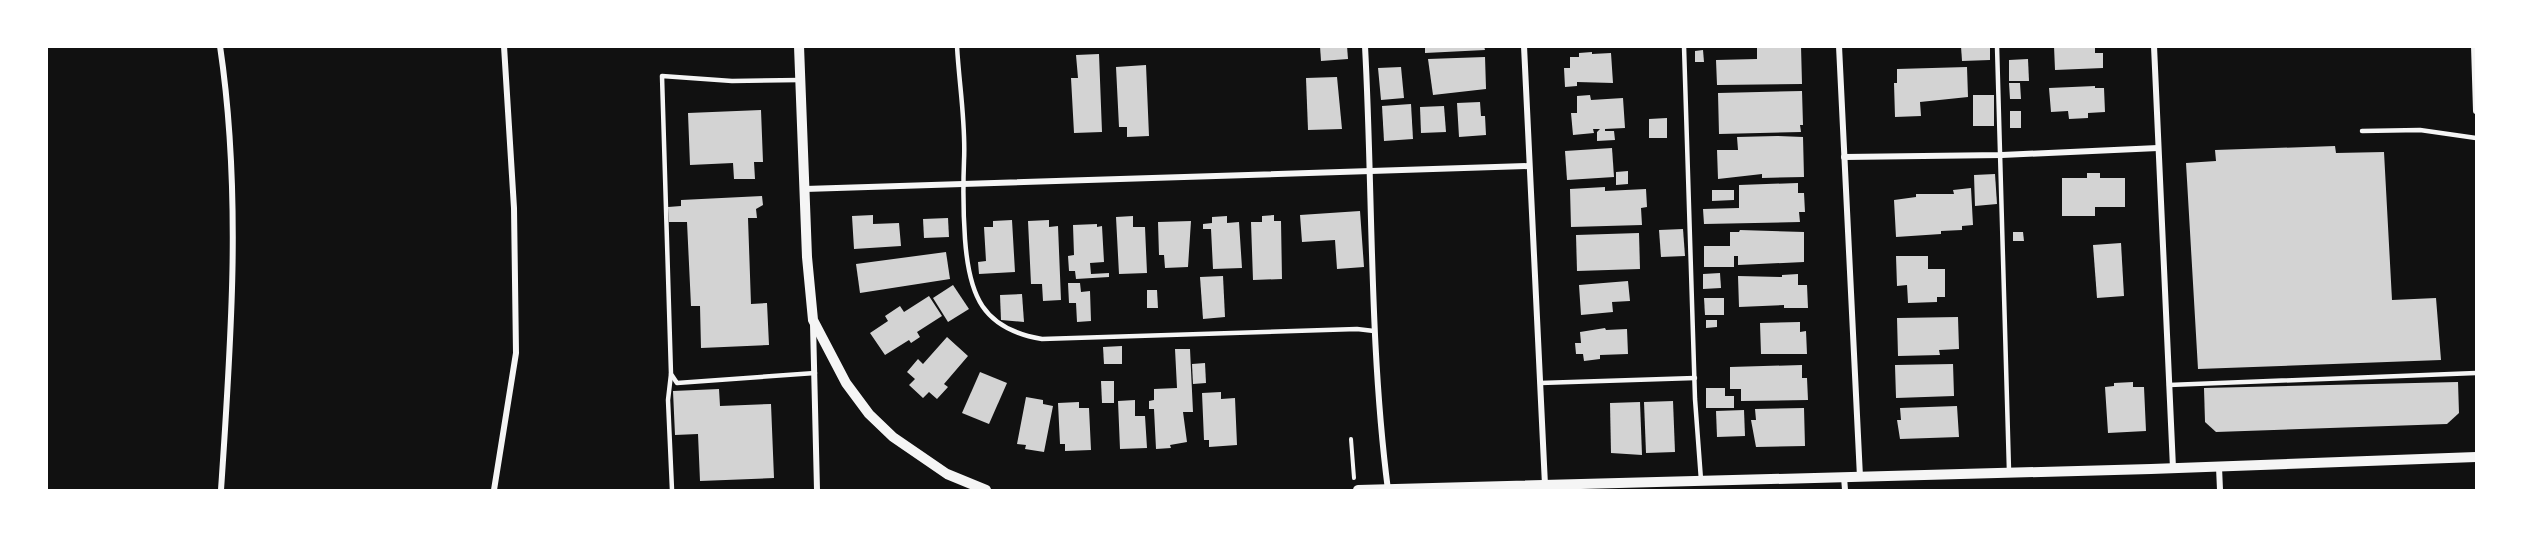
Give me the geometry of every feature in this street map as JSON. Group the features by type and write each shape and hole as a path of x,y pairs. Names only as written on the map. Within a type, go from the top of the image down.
{"street":[{"path":"220,46 229,106 234,205 232,320 221,490"},
{"path":"494,490 516,353 515,229 504,46"},
{"path":"799,46 807,257 813,320 817,490"},
{"path":"1365,46 1371,171 1374,331 1388,490"},
{"path":"1524,46 1545,485"},
{"path":"1839,46 1860,477"},
{"path":"2154,46 2173,468"},
{"path":"2474,46 2476,111"},
{"path":"1844,157 2002,155 2158,148"},
{"path":"805,189 1528,166"},
{"path":"813,320 846,383 869,414 893,437 947,474 986,490"},
{"path":"1358,490 1520,489 1545,485 2219,467 2476,457"},
{"path":"2219,467 2220,490"},
{"path":"1845,477 1845,490"}],"lane":[{"path":"957,46 967,261 973,290 981,307 993,320 1021,335 1042,339 1333,329 1374,331"},
{"path":"1684,46 1695,378 1701,480"},
{"path":"1997,46 2002,155 2009,471"},
{"path":"672,490 668,400 671,374 662,76 732,81 800,80"},
{"path":"2362,131 2420,130 2476,138"},
{"path":"671,374 677,383 814,373"},
{"path":"2169,385 2476,374"},
{"path":"1540,383 1695,378"}],"path":[{"path":"1352,439 1354,479"}],"building":[{"path":"1320,46 1347,46 1348,59 1321,61"},
{"path":"1425,46 1484,46 1485,50 1425,53"},
{"path":"1757,46 1801,46 1802,84 1717,85 1716,60 1757,59"},
{"path":"1961,46 1990,46 1990,60 1962,61"},
{"path":"2054,46 2095,46 2095,53 2103,53 2103,68 2055,70"},
{"path":"1703,50 1704,62 1695,62 1695,51"},
{"path":"1592,52 1592,54 1611,53 1613,83 1577,82 1577,86 1565,87 1564,68 1570,68 1570,57 1579,57 1579,53"},
{"path":"1099,54 1102,132 1074,133 1071,78 1078,78 1076,55"},
{"path":"1485,57 1486,89 1433,95 1428,59"},
{"path":"2028,59 2029,81 2009,81 2009,60"},
{"path":"1146,65 1149,136 1127,137 1127,127 1119,127 1116,67"},
{"path":"1401,67 1404,98 1381,100 1378,68"},
{"path":"1967,67 1968,97 1920,102 1921,116 1895,117 1894,83 1897,83 1897,69"},
{"path":"1337,77 1342,129 1308,130 1306,78"},
{"path":"2009,83 2020,83 2021,99 2010,99"},
{"path":"2095,86 2095,88 2104,88 2105,112 2088,113 2088,118 2069,119 2068,111 2051,112 2049,88"},
{"path":"1802,91 1803,125 1800,125 1801,132 1719,134 1718,93"},
{"path":"1590,95 1591,100 1623,98 1625,128 1605,129 1605,131 1614,131 1615,140 1597,141 1597,132 1600,129 1593,129 1594,133 1573,135 1571,113 1577,113 1577,96"},
{"path":"1973,95 1994,95 1994,126 1973,126"},
{"path":"1480,102 1481,116 1485,116 1486,135 1459,137 1457,103"},
{"path":"1411,104 1413,139 1384,141 1382,106"},
{"path":"1444,106 1446,132 1421,133 1420,107"},
{"path":"761,110 763,162 754,162 755,179 734,179 733,163 690,165 688,113"},
{"path":"2010,111 2021,111 2021,128 2010,128"},
{"path":"1667,118 1667,138 1649,138 1649,119"},
{"path":"1737,137 1803,137 1804,177 1762,178 1762,174 1718,179 1717,150 1738,150"},
{"path":"2335,146 2336,153 2384,152 2392,300 2436,298 2441,360 2198,369 2186,163 2216,161 2215,150"},
{"path":"1612,148 1614,177 1567,180 1565,151"},
{"path":"1628,171 1628,184 1616,185 1616,172"},
{"path":"2087,173 2100,173 2100,178 2125,178 2125,207 2095,207 2095,216 2062,216 2062,178 2087,178"},
{"path":"1995,174 1997,204 1975,206 1974,175"},
{"path":"1798,183 1798,193 1804,193 1805,212 1799,212 1800,222 1704,224 1703,209 1739,208 1739,185"},
{"path":"1605,187 1605,191 1646,189 1647,207 1641,208 1642,225 1571,227 1570,189"},
{"path":"1971,188 1973,225 1962,226 1962,230 1941,231 1941,234 1896,237 1894,200 1916,197 1916,194 1954,194 1953,190"},
{"path":"1712,190 1734,190 1734,200 1712,201"},
{"path":"762,196 763,205 756,209 757,218 748,218 751,304 767,303 769,345 701,348 700,306 691,306 687,222 669,222 668,207 681,206 681,200"},
{"path":"1360,211 1364,267 1337,269 1335,240 1302,242 1300,215"},
{"path":"873,215 873,224 899,223 901,246 854,249 852,216"},
{"path":"1274,215 1274,221 1281,221 1282,279 1253,280 1251,222 1262,222 1262,216"},
{"path":"1133,216 1133,227 1145,227 1147,273 1119,274 1116,217"},
{"path":"1227,216 1227,223 1239,222 1242,268 1213,269 1211,229 1203,229 1203,224 1212,223 1212,217"},
{"path":"948,218 949,237 924,238 923,219"},
{"path":"1012,220 1015,272 979,274 978,262 986,261 984,227 993,227 993,221"},
{"path":"1049,220 1049,227 1058,226 1061,300 1043,301 1042,284 1031,284 1028,221"},
{"path":"1191,221 1188,267 1165,268 1164,255 1159,255 1158,222"},
{"path":"1097,224 1097,227 1102,226 1104,262 1090,263 1091,274 1109,273 1109,277 1076,279 1075,271 1069,271 1068,256 1074,255 1073,225"},
{"path":"1683,229 1685,256 1661,257 1659,230"},
{"path":"1740,230 1804,232 1804,262 1738,265 1738,256 1734,256 1734,267 1704,267 1704,246 1730,246 1730,232"},
{"path":"2013,232 2023,232 2024,241 2013,241"},
{"path":"1639,233 1640,269 1577,271 1576,235"},
{"path":"2121,243 2124,296 2097,298 2093,245"},
{"path":"946,252 950,279 860,293 856,264"},
{"path":"1896,256 1928,256 1928,269 1945,269 1945,297 1937,297 1937,302 1908,303 1907,285 1897,286"},
{"path":"1720,273 1721,288 1703,289 1703,274"},
{"path":"1798,274 1798,285 1807,285 1808,308 1784,308 1784,305 1739,307 1738,276 1782,277 1782,275"},
{"path":"1223,276 1225,317 1203,319 1200,277"},
{"path":"1628,281 1630,301 1612,302 1613,312 1581,315 1579,285"},
{"path":"1068,283 1080,283 1081,292 1090,291 1091,321 1077,322 1076,303 1069,303"},
{"path":"953,285 969,309 948,322 933,298"},
{"path":"1147,290 1157,290 1158,308 1147,308"},
{"path":"1022,294 1024,322 1001,320 1000,295"},
{"path":"929,296 942,316 917,332 920,337 911,343 909,340 885,355 870,333 888,321 885,316 900,306 904,312"},
{"path":"1704,298 1724,298 1724,315 1705,315"},
{"path":"1958,317 1959,349 1939,350 1940,355 1898,356 1897,318"},
{"path":"1706,320 1717,320 1717,327 1706,328"},
{"path":"1800,322 1800,332 1806,331 1807,354 1761,354 1760,323"},
{"path":"1605,328 1606,330 1627,329 1628,354 1600,355 1600,359 1584,361 1583,354 1576,354 1575,343 1581,343 1580,332"},
{"path":"947,337 968,356 944,384 948,387 937,399 929,392 923,398 909,385 915,379 907,372 918,359 923,364"},
{"path":"1122,346 1122,364 1104,364 1103,347"},
{"path":"1175,349 1190,349 1193,412 1183,412 1187,442 1170,445 1171,448 1156,449 1154,409 1149,409 1149,401 1154,400 1154,389 1177,388"},
{"path":"1205,363 1206,383 1193,384 1192,364"},
{"path":"1953,364 1954,396 1896,398 1895,365"},
{"path":"1802,365 1802,378 1807,378 1808,400 1741,401 1741,389 1730,389 1730,367"},
{"path":"980,372 1007,383 989,424 962,413"},
{"path":"1101,381 1114,381 1114,403 1102,403"},
{"path":"2133,382 2133,387 2144,387 2146,431 2108,433 2105,387 2114,386 2114,383"},
{"path":"2458,382 2459,413 2447,424 2216,432 2205,422 2204,388"},
{"path":"1706,388 1725,388 1725,396 1734,396 1734,408 1706,408"},
{"path":"719,389 720,406 771,404 774,478 700,481 698,434 675,435 673,391"},
{"path":"1221,392 1221,399 1235,398 1237,445 1209,447 1209,440 1204,440 1202,393"},
{"path":"1026,397 1043,400 1043,404 1053,406 1044,452 1025,449 1026,445 1017,444"},
{"path":"1135,400 1135,416 1145,416 1147,448 1120,449 1118,401"},
{"path":"1673,401 1675,452 1646,453 1644,402"},
{"path":"1079,402 1079,408 1089,408 1091,450 1065,451 1065,444 1060,444 1058,403"},
{"path":"1640,402 1642,455 1611,453 1610,403"},
{"path":"1957,406 1959,437 1900,439 1897,420 1901,420 1900,408"},
{"path":"1804,408 1805,446 1756,447 1751,420 1756,420 1755,409"},
{"path":"1744,410 1745,436 1717,437 1716,411"}]}
